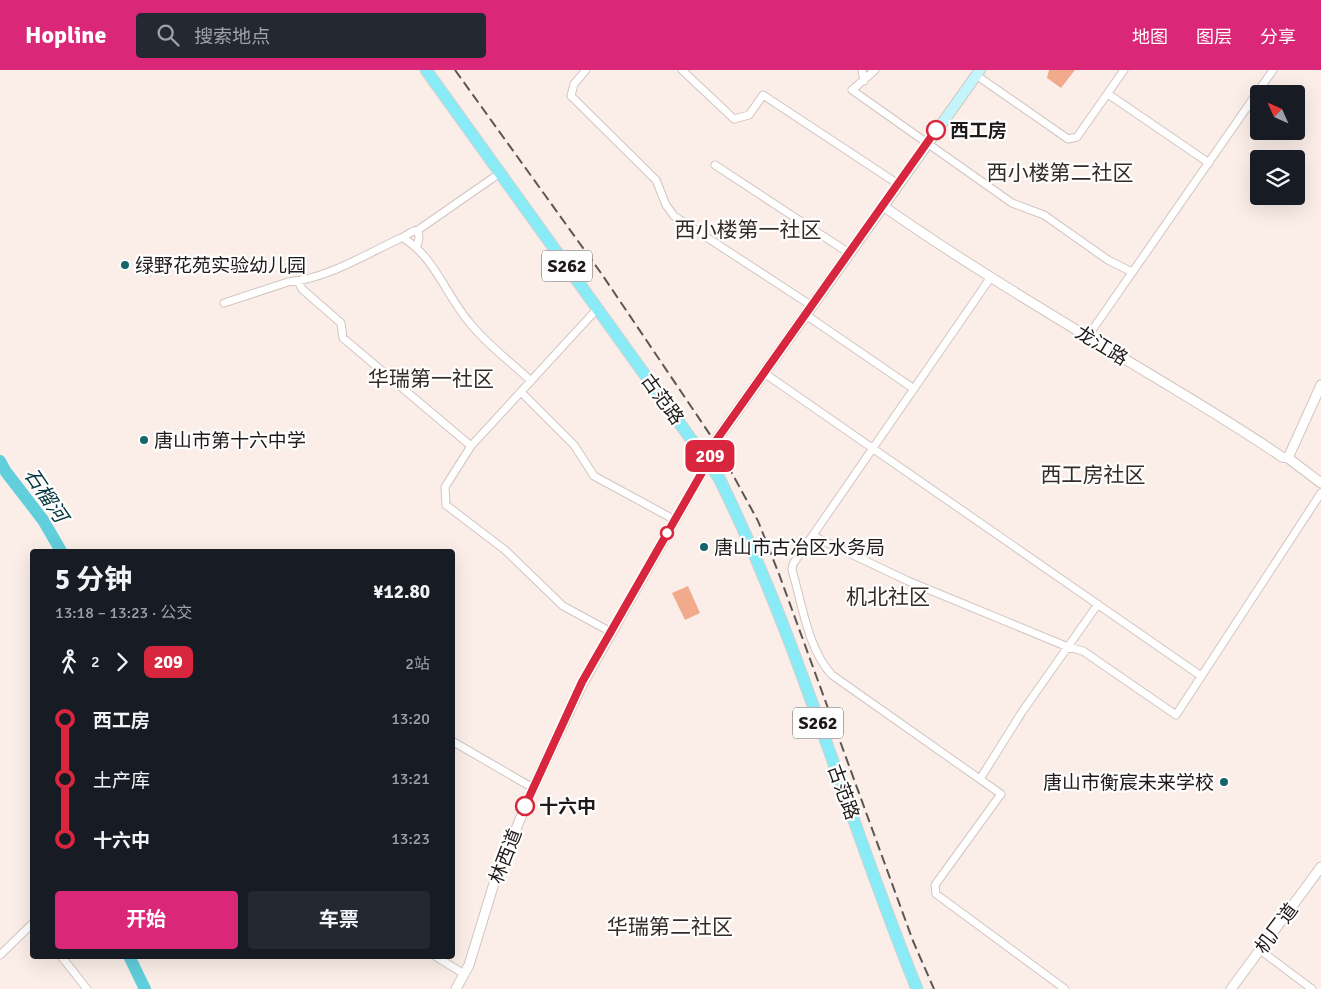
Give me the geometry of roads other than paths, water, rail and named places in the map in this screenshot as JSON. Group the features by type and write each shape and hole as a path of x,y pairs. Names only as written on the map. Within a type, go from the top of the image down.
{"main road":[{"name":"古范路","path":"426,70 719,478 746,532 766,582 917,989"},
{"name":"林西道","path":"708,462 715,442 978,72"}],"street":[{"path":"586,70 574,84 571,96 656,180 666,205 674,216 809,310 914,389"},
{"path":"682,70 734,120 750,115 763,95 898,184"},
{"path":"862,70 864,81"},
{"path":"875,70 852,90 1012,203 1044,215 1108,260 1132,272"},
{"path":"978,72 1068,139 1077,137 1124,70"},
{"path":"1088,336 1273,70"},
{"path":"1108,94 1209,163"},
{"path":"715,165 849,254"},
{"path":"224,303 288,282 298,281 331,271 389,242 403,238 409,231 418,230 500,173"},
{"name":"龙江路","path":"883,206 991,277 1282,457 1288,458 1321,483"},
{"path":"417,246 418,230"},
{"path":"403,238 417,246 444,284 451,299 470,324 531,381"},
{"path":"991,277 793,564 792,570 810,636 825,667 871,704 1001,794 935,885 936,894 1065,989"},
{"path":"298,281 302,289 341,323 343,338 471,446"},
{"path":"597,309 471,446 445,487 446,505 505,550 563,606 611,632"},
{"path":"764,374 1202,676"},
{"path":"1288,458 1321,385"},
{"path":"521,392 574,445 594,476 675,520"},
{"name":"林西道","path":"456,989 464,974 495,880 533,788 582,682 708,462"},
{"path":"813,536 908,581 1068,647 1083,650 1176,715 1321,492"},
{"path":"980,779 1022,712 1098,604"},
{"path":"455,743 533,788"},
{"name":"机厂道","path":"1230,989 1321,868"},
{"path":"0,955 30,926"},
{"path":"1260,950 1312,989"},
{"path":"64,959 87,989"},
{"path":"440,959 464,974"}],"waterway":[{"name":"石榴河","path":"0,461 6,472 43,520 60,549"},
{"name":"石榴河","path":"130,959 145,989"}],"railway":[{"path":"455,70 601,273 715,442 758,521 913,941 934,989"}],"place":[{"name":"西工房","path":"936,130"},
{"name":"绿野花苑实验幼儿园","path":"125,265"},
{"name":"唐山市第十六中学","path":"144,440"},
{"name":"唐山市古冶区水务局","path":"704,547"},
{"name":"唐山市衡宸未来学校","path":"1224,782"},
{"name":"十六中","path":"525,806"}],"district":[{"name":"西小楼第二社区","path":"1060,173"},
{"name":"西小楼第一社区","path":"748,230"},
{"name":"华瑞第一社区","path":"431,379"},
{"name":"西工房社区","path":"1093,475"},
{"name":"机北社区","path":"888,597"},
{"name":"华瑞第二社区","path":"670,927"}]}
